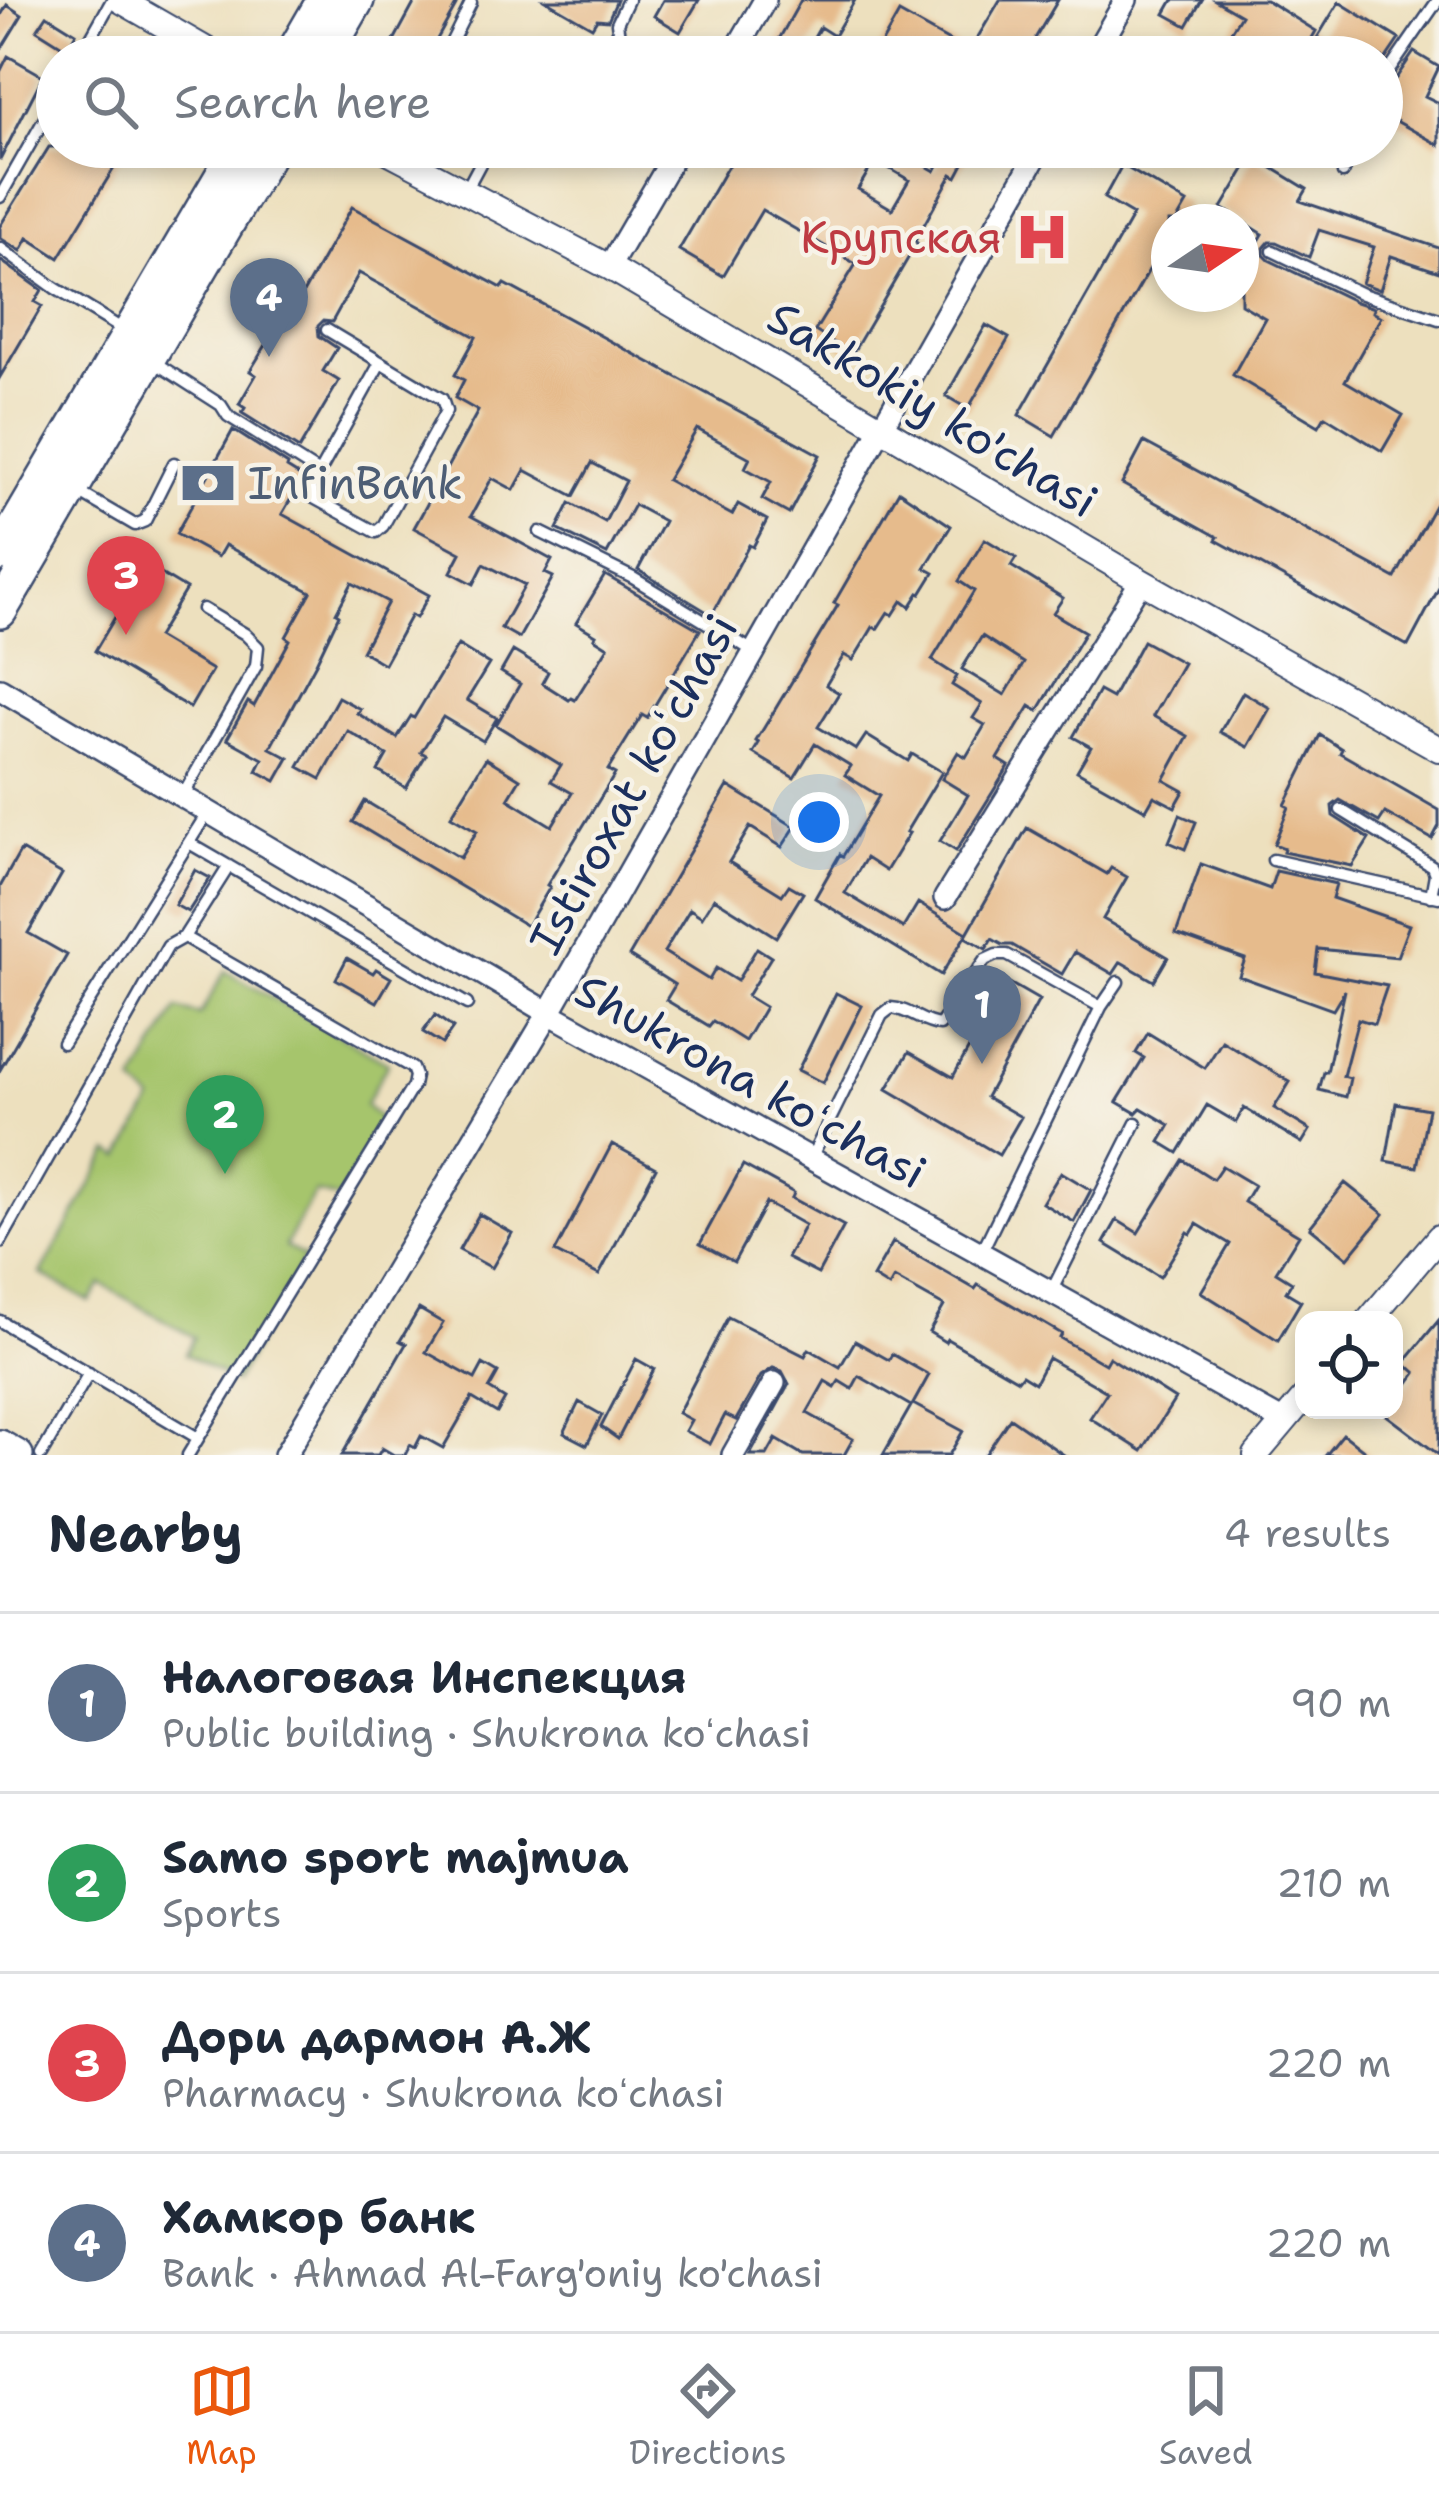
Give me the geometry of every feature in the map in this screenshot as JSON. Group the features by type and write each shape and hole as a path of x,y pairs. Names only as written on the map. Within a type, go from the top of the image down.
{"main road":[{"path":"303,36 324,0"},
{"path":"337,36 357,0"},
{"path":"0,611 72,488 228,168"},
{"path":"0,554 258,168"},
{"path":"0,1444 20,1455"}],"street":[{"path":"116,0 181,36"},
{"path":"745,36 766,0"},
{"path":"1105,36 1126,0"},
{"name":"Sakkokiy ko'chasi","path":"419,168 609,266 1141,581 1439,749"},
{"path":"609,266 667,168"},
{"name":"Istiroxat koʻchasi","path":"285,1455 549,1012 1029,168"},
{"path":"945,898 1141,581"},
{"name":"Shukrona koʻchasi","path":"0,689 549,1012 1284,1422"},
{"path":"1377,1311 1439,1237"},
{"path":"733,1455 774,1383"},
{"path":"1256,1455 1295,1409"}],"lane":[{"path":"93,36 116,0"},
{"path":"620,36 617,23 628,0"},
{"path":"1403,51 1438,0"},
{"path":"454,36 471,3"},
{"path":"0,196 36,133"},
{"path":"465,193 478,168"},
{"path":"1343,173 1345,168"},
{"path":"0,248 221,405 228,416 319,473"},
{"path":"1273,251 1362,293 1439,319"},
{"path":"326,330 442,399 446,411 376,532 314,498 310,488 380,363"},
{"path":"72,488 135,525 145,521 174,463"},
{"path":"540,532 633,578 753,651"},
{"path":"182,797 256,666 258,647 203,609"},
{"path":"1273,860 1435,897 1432,866 1341,810"},
{"path":"63,1043 208,812"},
{"path":"189,843 466,1004"},
{"path":"0,1243 168,946 184,937 229,866"},
{"path":"184,937 412,1068 415,1076 188,1455"},
{"path":"811,1158 882,1015 891,1008 940,1025 985,960 995,955 1006,955 1101,1006"},
{"path":"981,1253 1101,1006 1118,982"},
{"path":"1051,1292 1136,1123"},
{"path":"0,1321 198,1438"},
{"path":"41,1455 89,1373"}],"green space":[{"path":"225,971 388,1063 365,1105 385,1123 339,1199 315,1192 285,1246 305,1257 235,1382 185,1354 194,1337 101,1284 90,1302 41,1274 110,1151 121,1157 153,1101 134,1084 177,1009 200,1015"}],"building":[{"path":"416,0 459,0 439,36 396,36"},
{"path":"545,0 617,0 608,20 597,19 592,27"},
{"path":"663,0 699,0 680,32 654,16"},
{"path":"801,0 855,0 834,36 820,27 815,36 781,36"},
{"path":"1000,0 1058,0 1037,36 979,36"},
{"path":"1173,0 1202,0 1187,26 1165,14"},
{"path":"1215,0 1266,0 1316,31 1313,36 1228,36 1241,15"},
{"path":"1339,2 1394,36 1318,36"},
{"path":"7,5 22,15 0,51 0,17"},
{"path":"899,13 940,36 886,36"},
{"path":"47,15 76,33 46,36 37,30"},
{"path":"1414,52 1439,67 1425,96 1439,103 1439,145 1403,125 1403,68"},
{"path":"8,56 36,72 36,90 0,160 0,72"},
{"path":"36,168 114,168 59,258 28,238 21,251 0,238 0,226"},
{"path":"727,168 870,168 858,189 892,209 909,180 889,168 962,168 957,177 952,174 852,354 815,331 856,264 762,210 723,276 679,250"},
{"path":"1120,168 1187,203 1151,204 1151,266 1054,436 1019,415 1133,215 1104,198"},
{"path":"1246,168 1273,168 1307,189 1300,201 1439,248 1439,272 1391,256 1380,290 1362,283 1374,247 1319,230 1309,257 1276,242 1264,248 1269,260 1374,308 1381,317 1345,381 1403,415 1382,451 1325,416 1319,426 1233,375 1265,318 1255,312 1259,312 1259,241 1263,234 1259,231 1259,204 1224,204"},
{"path":"352,207 502,288 505,284 820,455 789,514 762,499 771,482 745,468 750,458 697,429 667,480 732,515 738,504 767,520 712,615 638,570 664,521 634,505 607,554 557,529 570,503 605,522 626,481 592,463 574,496 525,470 514,490 492,478 471,516 552,560 545,573 553,577 519,638 501,628 525,585 484,564 474,584 451,572 461,553 414,528 478,411 455,398 464,380 455,375 476,337 359,273 332,322 318,326 319,336 337,348 323,371 339,381 299,449 242,413 245,408 239,404 256,375 250,371 266,345 272,348"},
{"path":"0,260 42,290 35,302 42,306 0,377"},
{"path":"986,325 1009,338 968,409 946,396"},
{"path":"233,430 303,478 282,514 429,595 416,618 411,615 384,664 362,651 388,602 352,583 270,748 289,758 276,781 257,771 263,759 227,739 248,702 254,706 311,592 225,545 218,557 176,534"},
{"path":"1144,442 1395,578 1439,498 1439,588 1408,646 1122,484"},
{"path":"899,491 951,526 925,568 934,573 921,594 910,607 902,601 893,615 888,612 853,660 844,655 826,685 839,693 818,727 856,750 866,735 908,761 912,754 942,772 886,871 866,858 845,893 903,928 918,903 967,933 941,975 815,898 879,796 845,775 851,766 815,744 794,778 753,753"},
{"path":"985,539 1016,558 1011,566 1063,598 1053,613 1085,632 1038,711 1030,706 998,759 1009,766 956,851 940,841 968,795 942,779 958,752 966,757 985,725 973,718 982,704 952,685 957,676 932,660 974,591 959,581","holes":["982,636 1024,663 1005,695 962,669"]},
{"path":"146,565 186,589 157,637 212,670 190,708 95,651"},
{"path":"605,575 700,630 647,718 642,715 608,770 615,774 527,926 353,822 365,801 460,858 477,831 451,816 486,758 520,779 508,799 552,826 572,793 551,781 561,765 496,725 520,684 501,672 513,651 548,672 542,683 575,700 608,647 576,623"},
{"path":"1143,641 1183,663 1153,716 1188,736 1164,780 1184,791 1175,807 1154,796 1146,810 1077,771 1091,747 1073,737 1099,691 1112,698"},
{"path":"458,645 489,664 467,700 497,718 483,741 443,717 406,788 378,771 387,755 348,731 321,779 299,767 338,697 397,738"},
{"path":"1243,692 1270,708 1248,747 1220,732"},
{"path":"1320,735 1342,749 1340,753 1439,810 1439,826 1432,839 1385,813 1379,822 1340,800 1332,806 1333,816 1369,839 1352,866 1283,852 1284,848 1274,844 1289,807 1285,805"},
{"path":"728,786 795,827 782,847 750,827 729,862 782,895 789,885 803,893 776,937 714,898 702,917 690,909 664,952 709,980 716,968 737,981 757,948 771,957 747,996 765,1007 745,1041 666,1000 675,985 629,956"},
{"path":"1180,815 1196,822 1185,849 1169,842"},
{"path":"1027,828 1107,874 1111,868 1127,877 1103,919 1168,957 1154,981 1121,962 1113,974 1075,952 1062,974 1012,945 992,939 986,949 965,937"},
{"path":"21,850 62,874 28,933 67,955 0,1070 0,887"},
{"path":"1201,864 1270,889 1276,871 1336,884 1332,898 1409,925 1397,957 1318,949 1315,972 1387,986 1374,1024 1358,1019 1343,1076 1350,1078 1346,1097 1319,1090 1345,990 1333,1010 1239,976 1245,959 1176,934"},
{"path":"195,870 210,878 188,912 175,905"},
{"path":"347,958 391,978 377,1002 336,979"},
{"path":"1006,981 1039,1000 986,1097 1021,1117 999,1155 887,1089 909,1052 953,1077"},
{"path":"836,993 862,1006 823,1083 798,1070"},
{"path":"435,1015 453,1028 442,1044 423,1032"},
{"path":"1148,1033 1205,1068 1222,1041 1290,1082 1274,1108 1310,1130 1302,1143 1244,1108 1236,1122 1207,1105 1178,1153 1160,1142 1170,1125 1141,1108 1136,1113 1117,1102 1144,1058 1136,1053"},
{"path":"1396,1103 1428,1109 1417,1167 1386,1161"},
{"path":"612,1144 656,1168 599,1275 555,1252"},
{"path":"1183,1160 1213,1179 1222,1166 1254,1185 1244,1202 1299,1235 1276,1272 1292,1282 1286,1292 1301,1301 1278,1340 1201,1292 1230,1244 1197,1224 1160,1277 1104,1243 1117,1220 1138,1233"},
{"path":"743,1165 844,1226 818,1274 787,1258 805,1225 766,1203 734,1262 700,1244"},
{"path":"1061,1172 1091,1190 1074,1222 1042,1203"},
{"path":"1345,1183 1384,1214 1348,1258 1310,1227"},
{"path":"479,1214 512,1233 492,1268 459,1250"},
{"path":"893,1242 975,1289 978,1285 1105,1364 1109,1357 1175,1399 1142,1451 1090,1418 1107,1392 1048,1358 1035,1383 1022,1375 1018,1380 929,1332 944,1306 894,1278 889,1287 873,1277"},
{"path":"419,1309 443,1323 426,1352 475,1379 483,1364 498,1373 489,1389 505,1399 497,1413 472,1398 443,1448 421,1436 405,1455 382,1448 378,1455 342,1455 406,1344 400,1341"},
{"path":"728,1317 805,1356 809,1349 840,1367 855,1341 889,1360 892,1354 929,1375 913,1404 963,1431 949,1455 883,1455 911,1406 859,1376 852,1389 839,1381 835,1387 825,1381 807,1413 853,1439 844,1455 803,1455 776,1439 767,1455 750,1455 789,1384 782,1371 773,1368 761,1376 736,1420 725,1415 710,1444 685,1431 691,1420 678,1413"},
{"path":"1439,1320 1439,1455 1392,1419 1403,1419 1403,1391 1416,1373 1404,1362"},
{"path":"636,1359 654,1369 618,1439 601,1427"},
{"path":"579,1402 602,1415 587,1445 564,1433"},
{"path":"1010,1418 1064,1455 985,1455"},
{"path":"1343,1434 1370,1455 1326,1455"}],"place":[{"name":"Крупская","path":"1042,237"},
{"name":"Хамкор банк","path":"269,357"},
{"name":"InfinBank","path":"208,483"},
{"name":"Дори дармон А.Ж","path":"126,635"},
{"name":"Налоговая Инспекция","path":"982,1064"},
{"name":"Samo sport majmua","path":"225,1174"}]}
